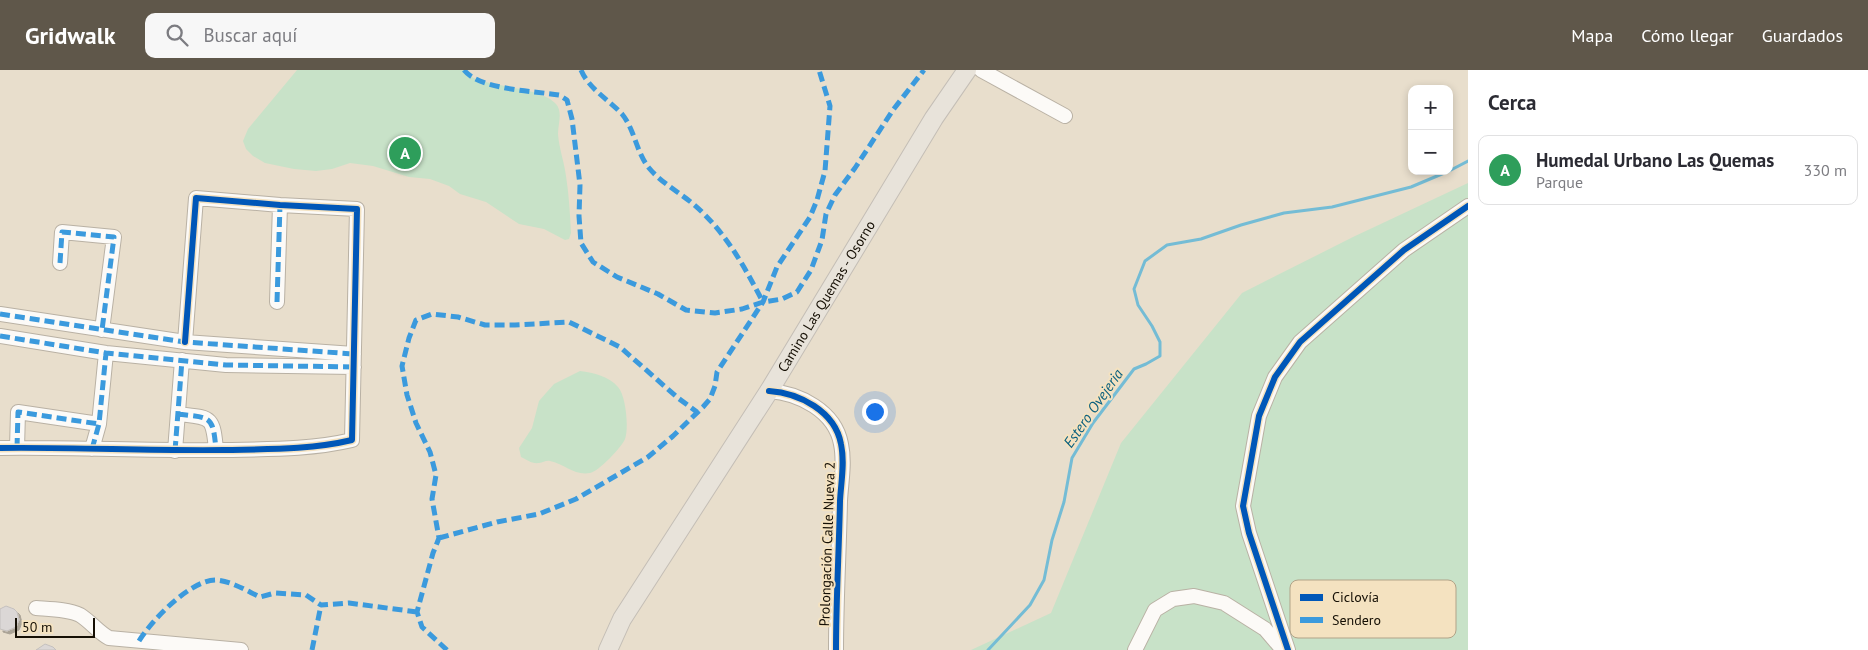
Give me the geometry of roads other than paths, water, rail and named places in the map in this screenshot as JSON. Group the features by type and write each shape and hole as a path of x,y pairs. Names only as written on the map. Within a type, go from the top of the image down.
{"main road":[{"name":"Camino Las Quemas - Osorno","path":"608,650 622,619 769,391 934,118 968,70"}],"street":[{"path":"981,70 1065,116"},
{"path":"0,448 216,450 328,446 352,440 357,209 196,198 185,342"},
{"path":"277,302 280,205"},
{"path":"1288,650 1249,533 1242,506 1259,416 1275,377 1300,342 1404,250 1468,206"},
{"path":"60,263 62,232 114,237 102,330"},
{"path":"0,314 185,342 354,360"},
{"path":"0,336 106,353 226,365 354,360"},
{"path":"92,449 99,424 106,353"},
{"path":"175,450 182,360"},
{"name":"Prolongación Calle Nueva 2","path":"769,391 796,396 812,405 833,426 841,443 843,468 836,610 836,650"},
{"path":"17,448 18,412 99,424"},
{"path":"178,414 204,418 210,421 214,428 216,450"},
{"path":"1135,650 1155,610 1173,599 1194,596 1224,603 1265,629 1283,650"},
{"path":"36,608 73,612 109,638 241,650"}],"waterway":[{"name":"Estero Ovejeria","path":"1453,169 1468,161"},
{"name":"Estero Ovejeria","path":"988,650 1030,605 1044,580 1052,540 1064,502 1072,458 1093,423 1134,369 1160,356 1160,342 1138,305 1134,289 1145,261 1167,245 1201,239 1284,213 1332,207 1411,187 1440,175"}],"place":[{"name":"Humedal Urbano Las Quemas","path":"405,153"}]}
